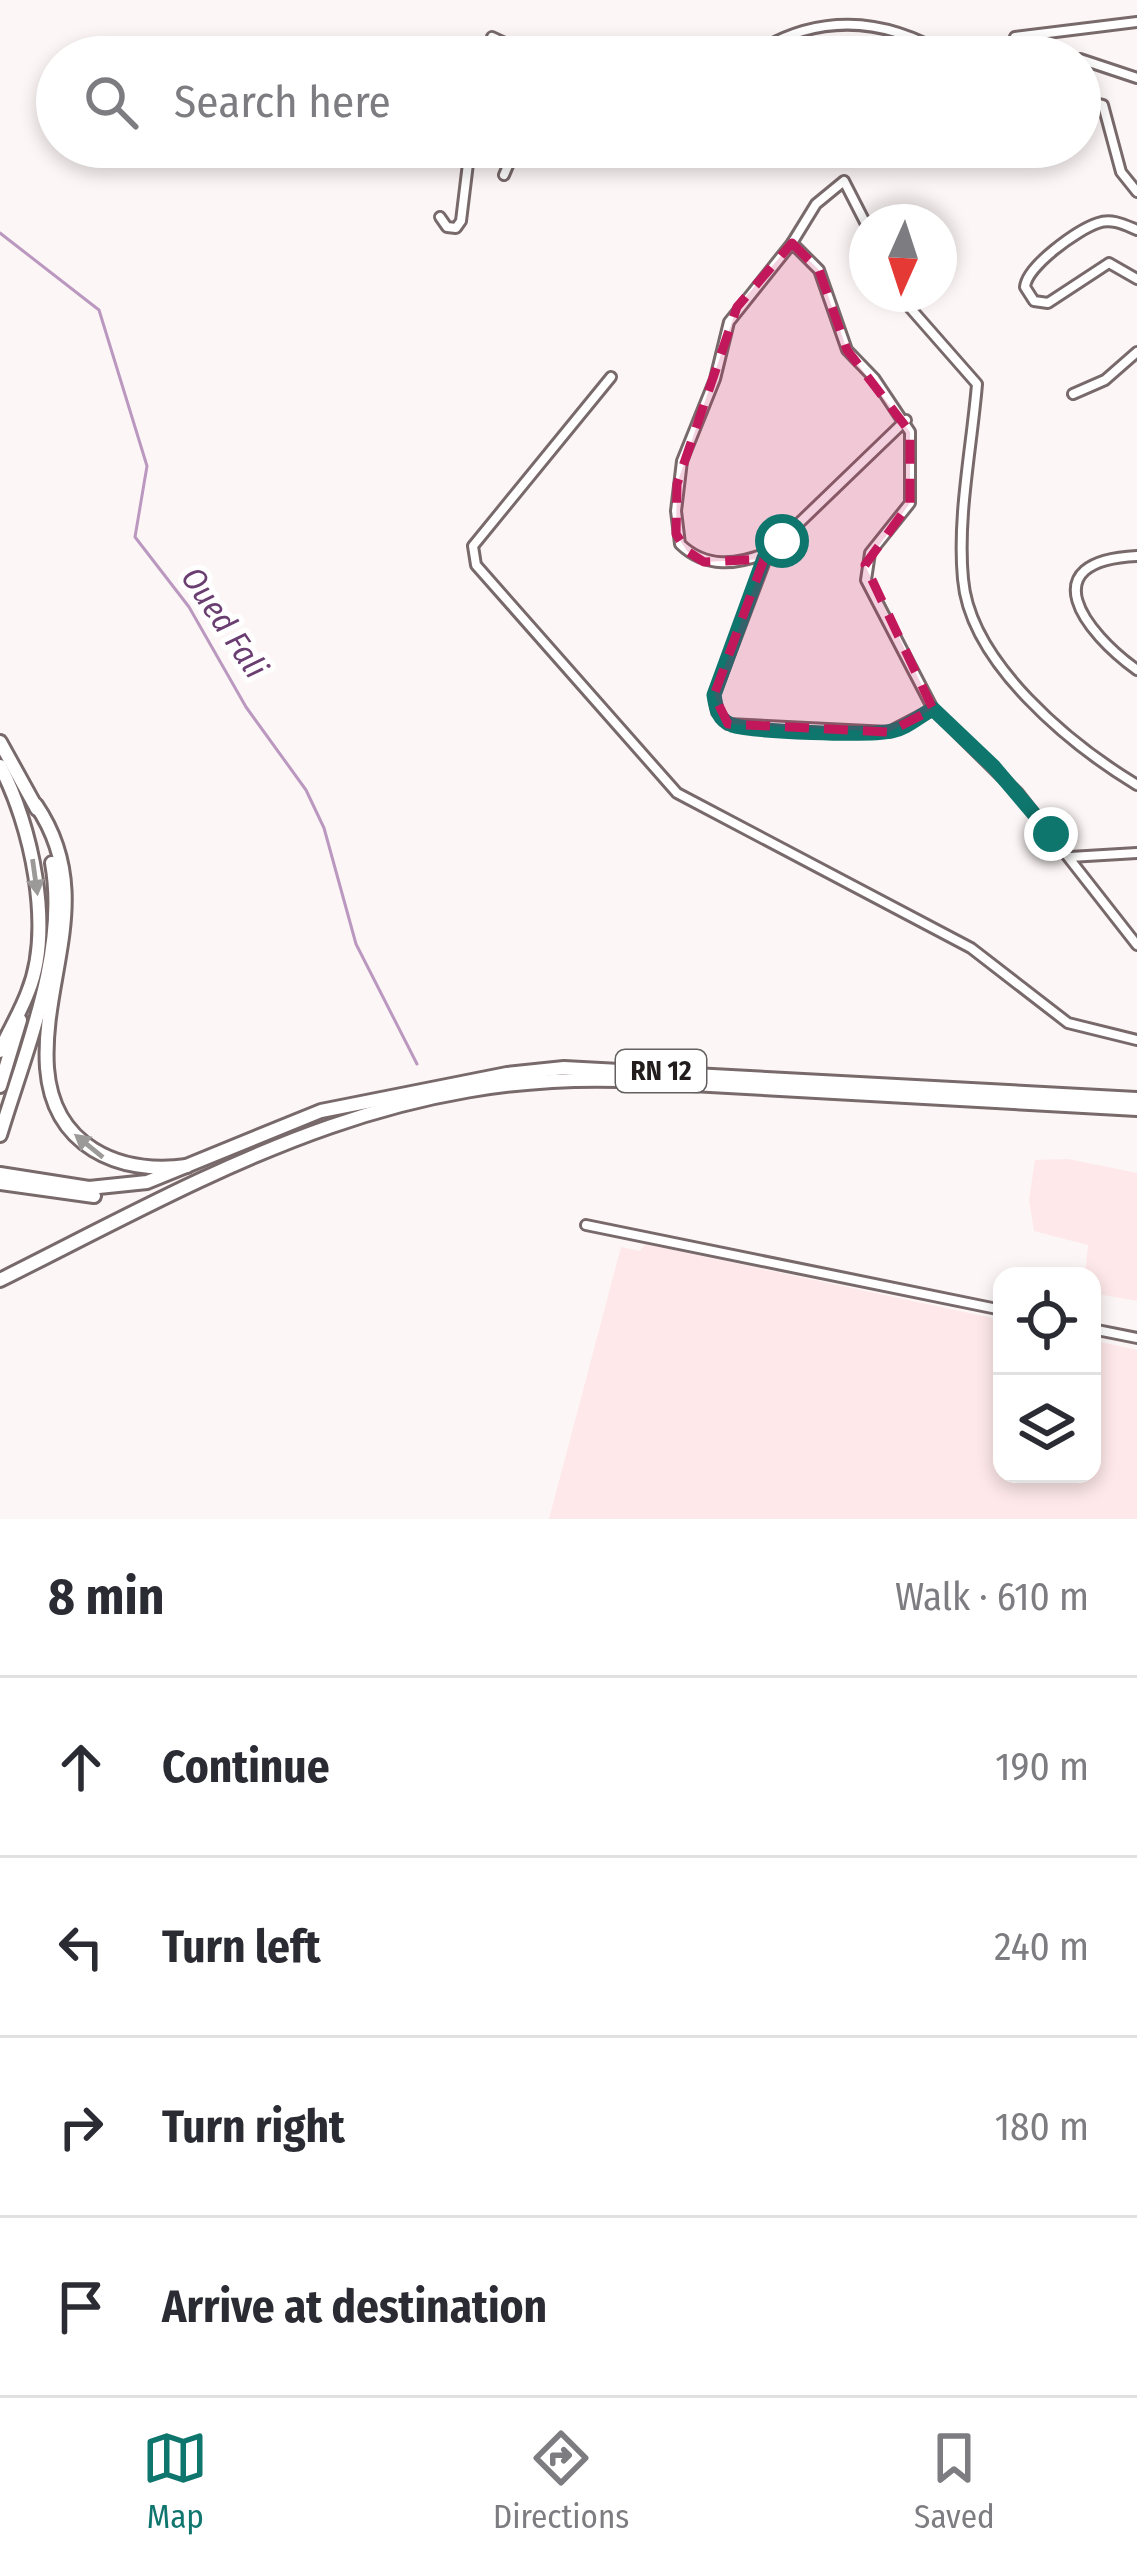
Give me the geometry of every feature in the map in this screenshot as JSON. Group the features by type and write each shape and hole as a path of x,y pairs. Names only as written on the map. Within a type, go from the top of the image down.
{"highway":[{"path":"0,742 52,832 64,887 63,949 47,1059 56,1107 82,1143 112,1163 148,1168 200,1164"},
{"path":"0,766 18,800 37,877 29,990 0,1086"},
{"path":"0,1135 41,989 55,915 50,852 36,805"},
{"path":"0,1051 29,990"},
{"name":"RN 12","path":"0,1179 102,1188 162,1179 321,1111 537,1070 621,1069 1137,1099"},
{"name":"RN 12","path":"0,1280 279,1142 343,1118 565,1078 1137,1109"},
{"path":"0,1179 80,1196 139,1192 192,1176 294,1130 343,1118"}],"street":[{"path":"1023,36 1137,22"},
{"path":"784,36 820,23 869,26 895,36"},
{"path":"1101,66 1137,78"},
{"path":"1101,104 1121,172 1137,192"},
{"path":"440,217 447,227 456,228 461,221 467,168"},
{"path":"504,175 507,168"},
{"path":"769,552 704,562 687,551 676,534 677,484 689,434 715,379 737,307 792,244 816,205 844,181 856,204"},
{"path":"1137,230 1120,223 1096,224 1033,269 1024,287 1034,301 1048,303 1109,262 1137,279"},
{"path":"792,244 819,270 847,350 906,421 914,488 910,503 871,553 866,580 933,709 1009,783 1137,945"},
{"path":"914,312 977,384 963,562 971,611 1040,716 1090,757 1137,785"},
{"path":"1073,394 1105,380 1137,352"},
{"path":"611,377 473,546 476,565 677,793 971,948 1068,1023 1137,1040"},
{"path":"906,421 769,552 714,695 716,712 728,724 889,732 933,709"},
{"path":"1137,556 1106,557 1090,564 1078,579 1075,596 1103,642 1137,670"},
{"path":"1070,856 1137,853"},
{"path":"586,1225 993,1308"},
{"path":"1101,1331 1137,1338"}],"highlighted area":[{"path":"792,243 819,270 847,350 910,432 910,503 865,565 933,709 889,732 728,724 714,695 764,559 704,562 687,551 676,534 677,484 737,307"}],"shaded area":[{"path":"1068,1159 1137,1173 1137,1301 1101,1295 1101,1267 1086,1267 1088,1245 1034,1231 1029,1200 1035,1160"},
{"path":"645,1244 993,1318 993,1483 1101,1483 1101,1342 1137,1350 1137,1519 549,1519 621,1247 640,1251"}],"waterway":[{"name":"Oued Fali","path":"0,233 99,310 147,466 135,537 189,607 246,707 306,790 324,828 356,944 417,1064"}],"route":[{"path":"782,541 764,558 714,695 716,712 728,724 750,728 889,732 933,709 994,767 1051,834"}]}
